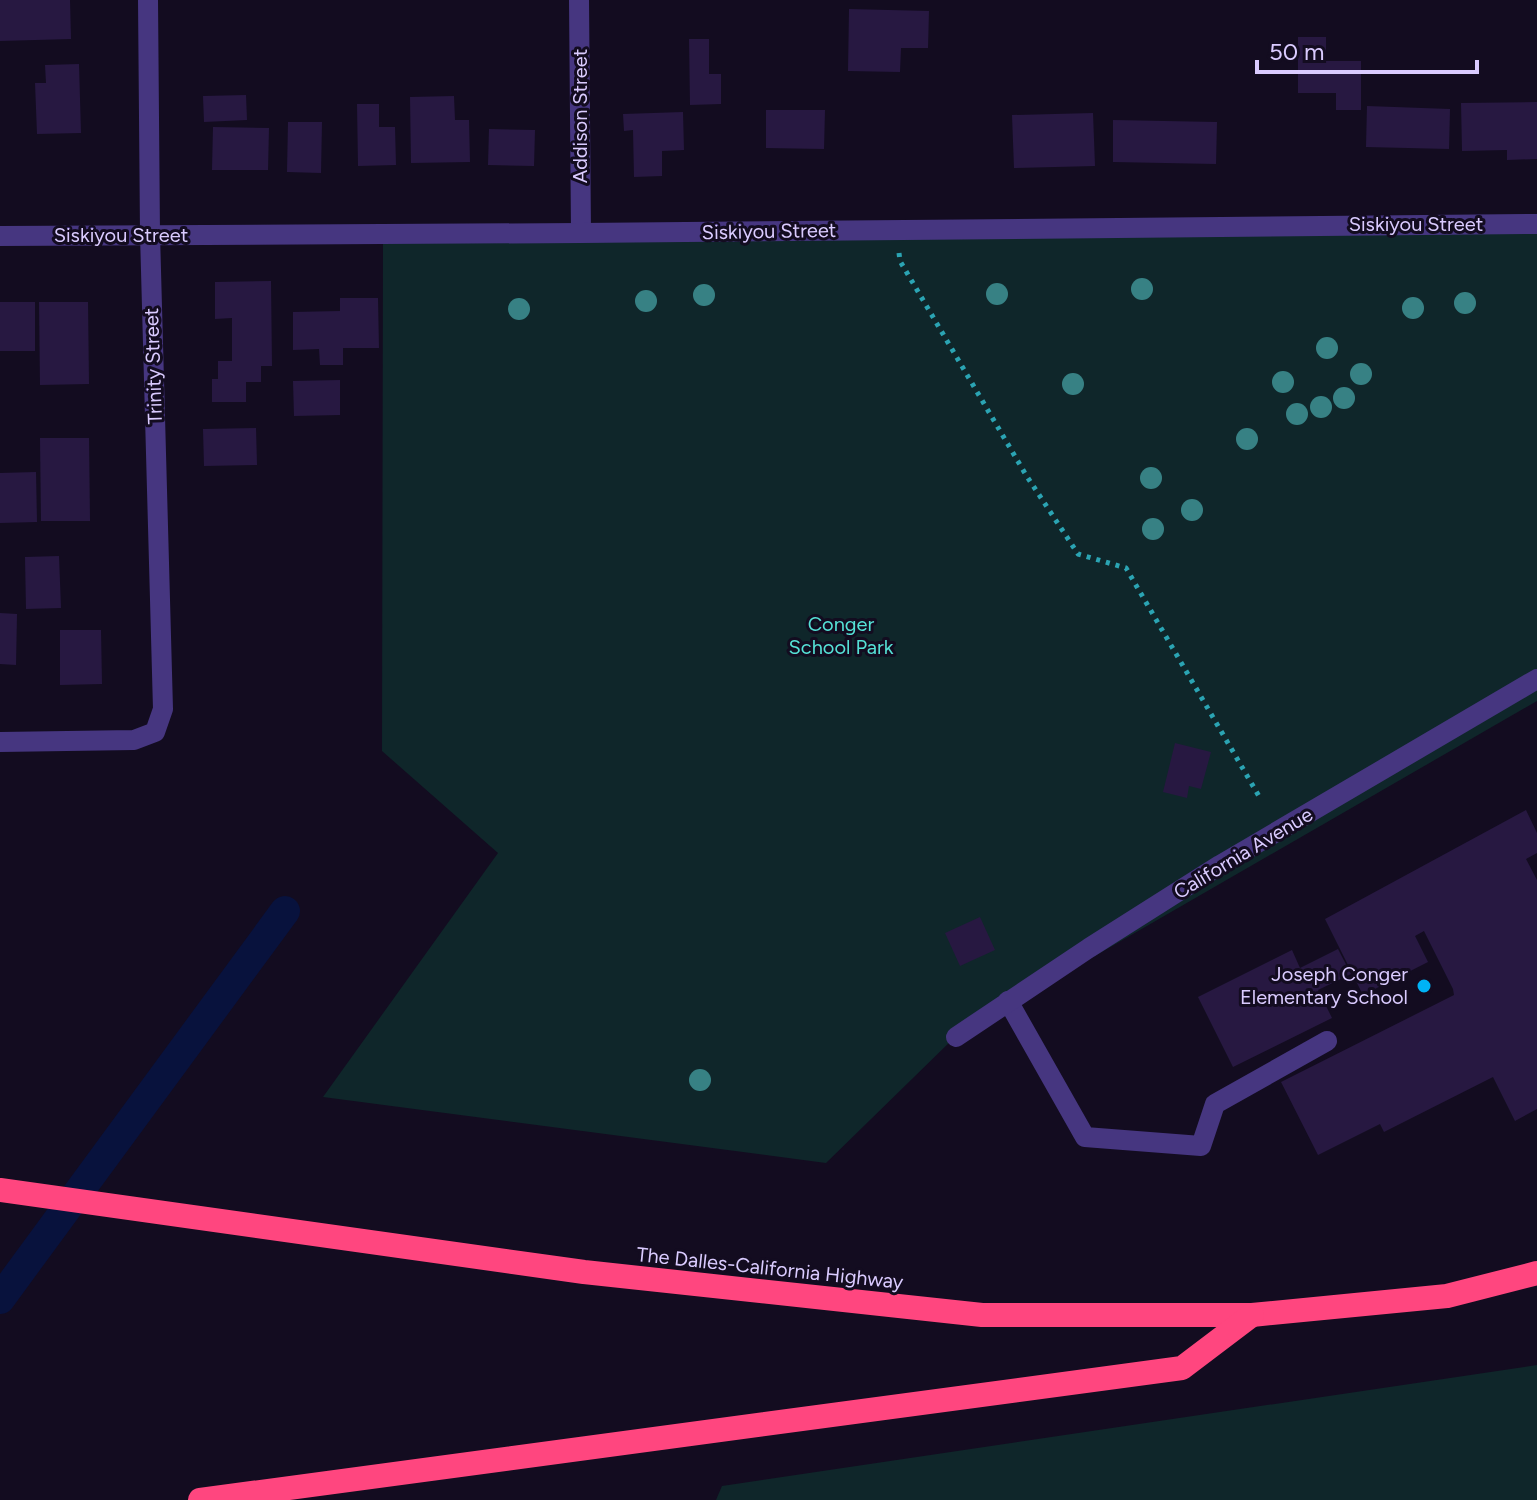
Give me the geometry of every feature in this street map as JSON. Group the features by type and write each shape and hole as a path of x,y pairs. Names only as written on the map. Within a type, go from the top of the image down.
{"highway":[{"name":"The Dalles-California Highway","path":"0,1190 584,1272 982,1315 1252,1315 1447,1296 1537,1273"},
{"path":"200,1500 1182,1368 1252,1315"}],"street":[{"name":"Trinity Street","path":"0,742 134,740 155,732 163,709 150,234 148,0"},
{"name":"Addison Street","path":"579,0 581,233"},
{"name":"Siskiyou Street","path":"0,236 1537,224"},
{"name":"California Avenue","path":"956,1037 1220,865 1537,679"},
{"path":"1008,1001 1085,1137 1201,1146 1215,1104 1327,1041"}],"path":[{"path":"895,229 900,261 1026,475 1078,554 1126,568 1260,798"}],"green space":[{"name":"Conger School Park","path":"1537,224 1537,701 956,1036 826,1163 323,1097 498,853 382,751 383,234"},
{"path":"1537,1365 1537,1500 716,1500 722,1486"}],"building":[{"path":"0,0 70,0 71,39 0,41"},
{"path":"849,9 929,11 928,48 901,48 900,72 848,71"},
{"path":"1298,37 1326,37 1326,61 1361,61 1361,110 1336,110 1336,93 1298,93"},
{"path":"689,39 709,39 709,74 721,74 721,104 690,105"},
{"path":"79,64 81,133 37,134 35,83 46,83 45,65"},
{"path":"246,95 247,120 204,122 203,96"},
{"path":"454,96 455,120 469,120 470,162 411,163 410,97"},
{"path":"1537,102 1537,159 1507,160 1507,150 1462,151 1461,103"},
{"path":"357,104 379,104 379,127 395,127 396,165 358,166"},
{"path":"1367,106 1450,109 1449,149 1366,147"},
{"path":"766,110 825,110 824,149 766,148"},
{"path":"683,112 684,150 662,151 662,176 634,177 633,130 624,131 623,114"},
{"path":"1093,113 1095,166 1014,168 1012,115"},
{"path":"1113,120 1217,122 1216,164 1113,162"},
{"path":"288,122 322,122 321,173 287,172"},
{"path":"213,127 269,128 268,170 212,170"},
{"path":"489,129 535,130 534,166 488,165"},
{"path":"271,281 272,366 261,366 261,382 246,382 246,402 212,402 212,379 218,379 218,361 232,361 232,318 215,319 215,282"},
{"path":"340,298 378,298 379,348 343,348 343,365 320,365 319,349 293,350 293,312 340,311"},
{"path":"0,302 35,302 35,351 0,351"},
{"path":"39,302 88,302 89,384 40,385"},
{"path":"340,380 340,415 294,416 293,381"},
{"path":"256,428 257,465 204,466 203,429"},
{"path":"40,438 89,438 90,521 41,521"},
{"path":"36,472 37,522 0,523 0,473"},
{"path":"59,556 61,608 26,609 25,557"},
{"path":"0,613 17,614 16,665 0,664"},
{"path":"60,630 101,630 102,684 60,685"},
{"path":"1175,743 1211,752 1201,789 1189,786 1187,798 1163,792"},
{"path":"1526,810 1537,833 1537,853 1526,859 1537,880 1537,1109 1515,1121 1493,1077 1384,1132 1380,1124 1318,1155 1281,1082 1454,995 1424,931 1415,936 1428,962 1363,995 1325,919"},
{"path":"980,917 995,950 960,966 945,933"},
{"path":"1338,949 1351,974 1318,990 1332,1018 1233,1067 1198,997 1292,950 1300,968"}],"waterway":[{"path":"0,1299 285,911"}],"place":[{"name":"Joseph Conger Elementary School","path":"1424,986"}]}
